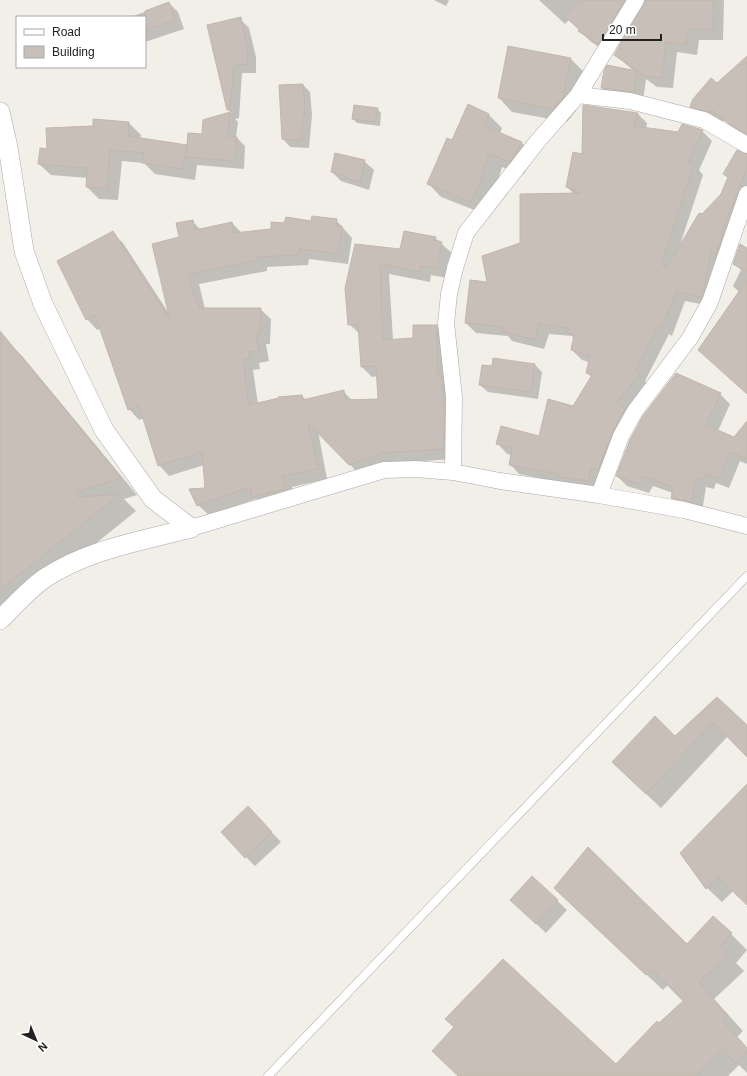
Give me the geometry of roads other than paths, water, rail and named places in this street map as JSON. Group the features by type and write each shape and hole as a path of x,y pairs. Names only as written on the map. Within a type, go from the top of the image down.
{"street":[{"path":"453,472 454,397 446,323 452,281 466,233 537,142 578,95 636,0"},
{"path":"578,95 630,101 704,120 747,145"},
{"path":"0,112 8,146 24,251 43,304 104,430 153,499 191,528"},
{"path":"599,495 621,436 635,411 690,338 710,302 747,194"},
{"path":"0,620 44,579 66,566 99,551 191,528 384,470 416,469 453,472 500,481 599,495 684,510 747,526"}],"lane":[{"path":"268,1076 747,576"}]}
